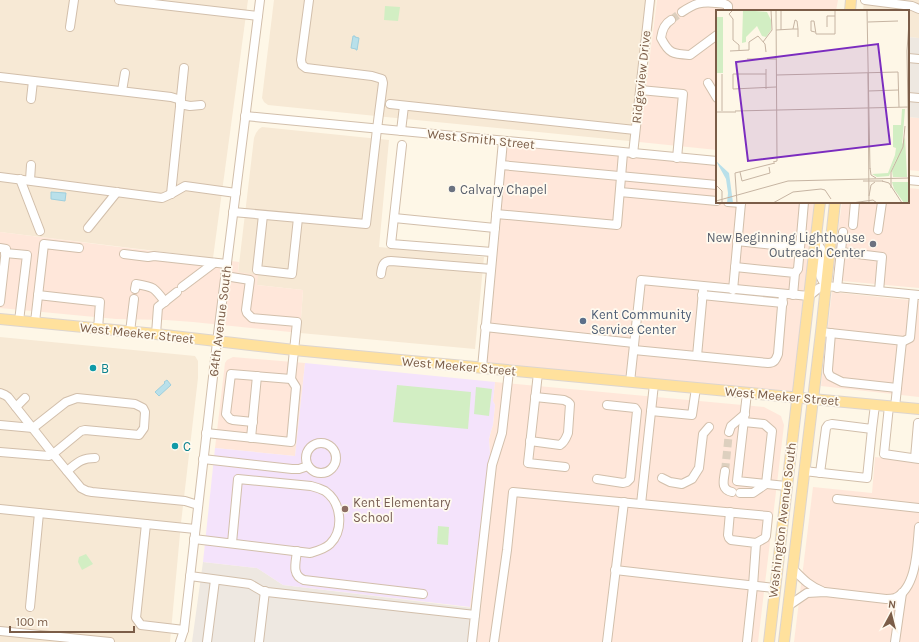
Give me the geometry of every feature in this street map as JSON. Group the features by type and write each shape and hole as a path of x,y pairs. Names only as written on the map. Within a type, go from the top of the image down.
{"main road":[{"path":"850,10 851,0"},
{"name":"Washington Avenue South","path":"769,642 774,588 820,203"},
{"name":"Washington Avenue South","path":"784,642 813,399 826,333 826,286 835,203"},
{"name":"West Meeker Street","path":"0,319 156,334 294,350 919,409"}],"street":[{"path":"70,27 74,0"},
{"path":"119,0 258,16"},
{"name":"64th Avenue South","path":"180,642 184,630 226,264 260,0"},
{"path":"233,212 366,224 376,129 383,83 382,79 372,76 306,68 302,65 301,60 309,0"},
{"name":"Ridgeview Drive","path":"633,154 650,0"},
{"path":"865,0 917,6"},
{"path":"682,12 700,2 726,4 728,6 728,10"},
{"path":"671,20 667,22 662,30 661,38 672,53 690,55 716,36"},
{"path":"909,58 919,59"},
{"path":"171,194 184,68"},
{"path":"122,91 125,73"},
{"path":"0,77 171,97 190,106 201,105"},
{"path":"31,99 33,81"},
{"path":"708,83 716,96"},
{"path":"640,90 683,94 678,158"},
{"path":"909,97 919,98"},
{"path":"390,104 636,130"},
{"path":"401,131 404,106"},
{"name":"West Smith Street","path":"245,116 716,161"},
{"path":"482,368 502,141"},
{"path":"402,145 391,244 492,252"},
{"path":"496,214 617,225 623,153"},
{"path":"30,180 31,165"},
{"path":"501,165 716,185"},
{"path":"0,177 162,198 184,186 236,193"},
{"path":"20,179 40,231"},
{"path":"909,180 919,182"},
{"path":"88,228 117,192"},
{"path":"620,192 716,201"},
{"path":"733,290 741,203"},
{"path":"793,295 795,274 798,269 804,203"},
{"path":"853,225 855,203"},
{"path":"878,230 882,203"},
{"path":"263,215 257,270 292,274 298,218"},
{"path":"394,218 495,228"},
{"path":"837,288 843,232"},
{"path":"737,242 800,248"},
{"path":"815,243 820,246 822,250 819,272 820,277 826,286"},
{"path":"35,322 44,244 79,248"},
{"path":"0,302 3,250 27,255 19,321"},
{"path":"841,252 882,257 879,292"},
{"path":"124,254 226,264"},
{"path":"380,274 381,267 384,263 392,260 491,269"},
{"path":"156,334 158,307 214,263"},
{"path":"735,268 795,274"},
{"path":"206,433 291,442 296,387 291,379 297,322 252,318 246,310 250,280 225,276"},
{"path":"630,382 641,280 703,286 783,298"},
{"path":"135,289 136,284 156,289 165,302"},
{"path":"697,356 703,286"},
{"path":"702,295 783,298 793,295 809,296 819,288 826,286 917,295 910,338 904,341 826,333 828,372 830,376 842,382 897,388"},
{"path":"38,295 100,302 98,329"},
{"path":"486,327 634,346 697,356 772,363 775,361 778,354 783,298"},
{"path":"130,332 134,299"},
{"path":"902,341 897,388 892,406 884,454 917,458 918,423"},
{"path":"472,642 492,465 499,447 502,433 509,371"},
{"path":"538,373 528,462 564,467"},
{"path":"252,422 233,420 227,416 226,411 230,374 291,379"},
{"path":"251,438 257,376"},
{"path":"640,504 654,384"},
{"path":"651,411 692,415 696,388"},
{"path":"0,393 6,395 81,488 87,491 185,501 198,505"},
{"path":"747,393 737,481 786,486"},
{"path":"530,441 560,444 563,443 568,433 570,404 564,400 535,397"},
{"path":"16,407 25,398"},
{"path":"0,425 33,428 66,402 77,398 135,404 143,408 145,412 144,428 139,435 85,430 81,431 49,456 0,452"},
{"path":"598,479 623,483 630,479 637,411 635,408 607,405"},
{"path":"804,471 867,478 875,405"},
{"path":"724,471 724,486 727,490 752,494 766,484 772,431 764,424 744,418 731,426 729,432"},
{"path":"820,473 826,428 828,425 832,424 872,429"},
{"path":"662,478 670,482 682,484 692,479 699,468 702,434 709,427"},
{"path":"67,471 83,459 95,458"},
{"path":"203,459 292,469 299,469 308,466"},
{"path":"194,539 310,553 320,551 334,540 338,532 339,510 326,492 317,488 238,479 232,543"},
{"path":"494,642 507,550 513,492 624,502 640,504 730,512 768,516 765,538 756,543 731,540 728,535 730,512"},
{"path":"837,499 919,508"},
{"path":"607,642 624,502"},
{"path":"0,509 195,529"},
{"path":"30,607 39,513"},
{"path":"146,524 136,618 141,625 184,630"},
{"path":"788,606 807,593 825,592 886,599 894,598 902,593 916,574 914,570 919,527"},
{"path":"747,642 756,543"},
{"path":"297,551 295,571 299,578 304,580 423,594"},
{"path":"793,569 811,586 825,592"},
{"path":"615,570 774,588"},
{"path":"190,576 250,584 264,591 475,615"},
{"path":"207,642 215,580"},
{"path":"258,642 264,591"},
{"path":"896,642 902,593"},
{"path":"0,631 110,642"}],"shaded area":[{"path":"0,0 248,0 213,258 0,232"},
{"path":"274,0 656,0 639,142 268,105 262,98"},
{"path":"657,0 838,0 836,10 716,10 716,150 639,142"},
{"path":"864,0 919,0 919,38 909,37 909,10 863,10"},
{"path":"909,37 919,38 919,118 909,117"},
{"path":"909,117 919,118 919,171 909,170"},
{"path":"262,127 389,140 379,247 484,257 475,349 300,333 303,290 257,285 238,273 254,138 256,133"},
{"path":"503,141 716,161 716,203 820,203 797,397 482,368"},
{"path":"909,188 919,189 919,288 842,281 833,269 842,203 909,203"},
{"path":"0,232 239,262 238,272 258,275 257,285 303,290 300,333 193,322 116,319 0,308"},
{"path":"832,292 919,301 919,397 821,386"},
{"path":"0,337 195,356 198,361 198,378 181,523 170,642 0,642"},
{"path":"233,357 305,363 295,456 215,448 225,363"},
{"name":"Kent Elementary School","path":"305,363 495,382 493,425 489,439 490,453 470,607 283,585 257,568 203,562 215,448 295,456"},
{"path":"495,382 764,407 781,416 784,425 758,642 477,642 470,607 490,453 489,439 493,425"},
{"path":"875,457 919,462 919,642 794,642 813,487 872,493"},
{"path":"203,562 257,568 283,585 481,609 477,642 192,642"}],"green space":[{"path":"385,6 400,7 398,21 384,20"},
{"path":"397,385 471,392 468,429 393,422"},
{"path":"476,387 492,389 489,416 474,414"},
{"path":"438,526 449,527 448,545 437,544"},
{"path":"86,554 93,564 82,570 78,562 79,557"}],"water":[{"path":"353,36 359,38 357,50 351,48"},
{"path":"51,192 66,193 65,201 51,199"},
{"path":"167,380 171,385 159,396 155,392"}],"tunnel":[{"path":"671,20 682,12"},
{"path":"725,471 729,432"}],"place":[{"name":"Calvary Chapel","path":"452,189"},
{"name":"New Beginning Lighthouse Outreach Center","path":"873,244"},
{"name":"Kent Community Service Center","path":"583,321"},
{"name":"B","path":"93,368"},
{"name":"C","path":"175,446"},
{"name":"Kent Elementary School","path":"345,509"}]}
